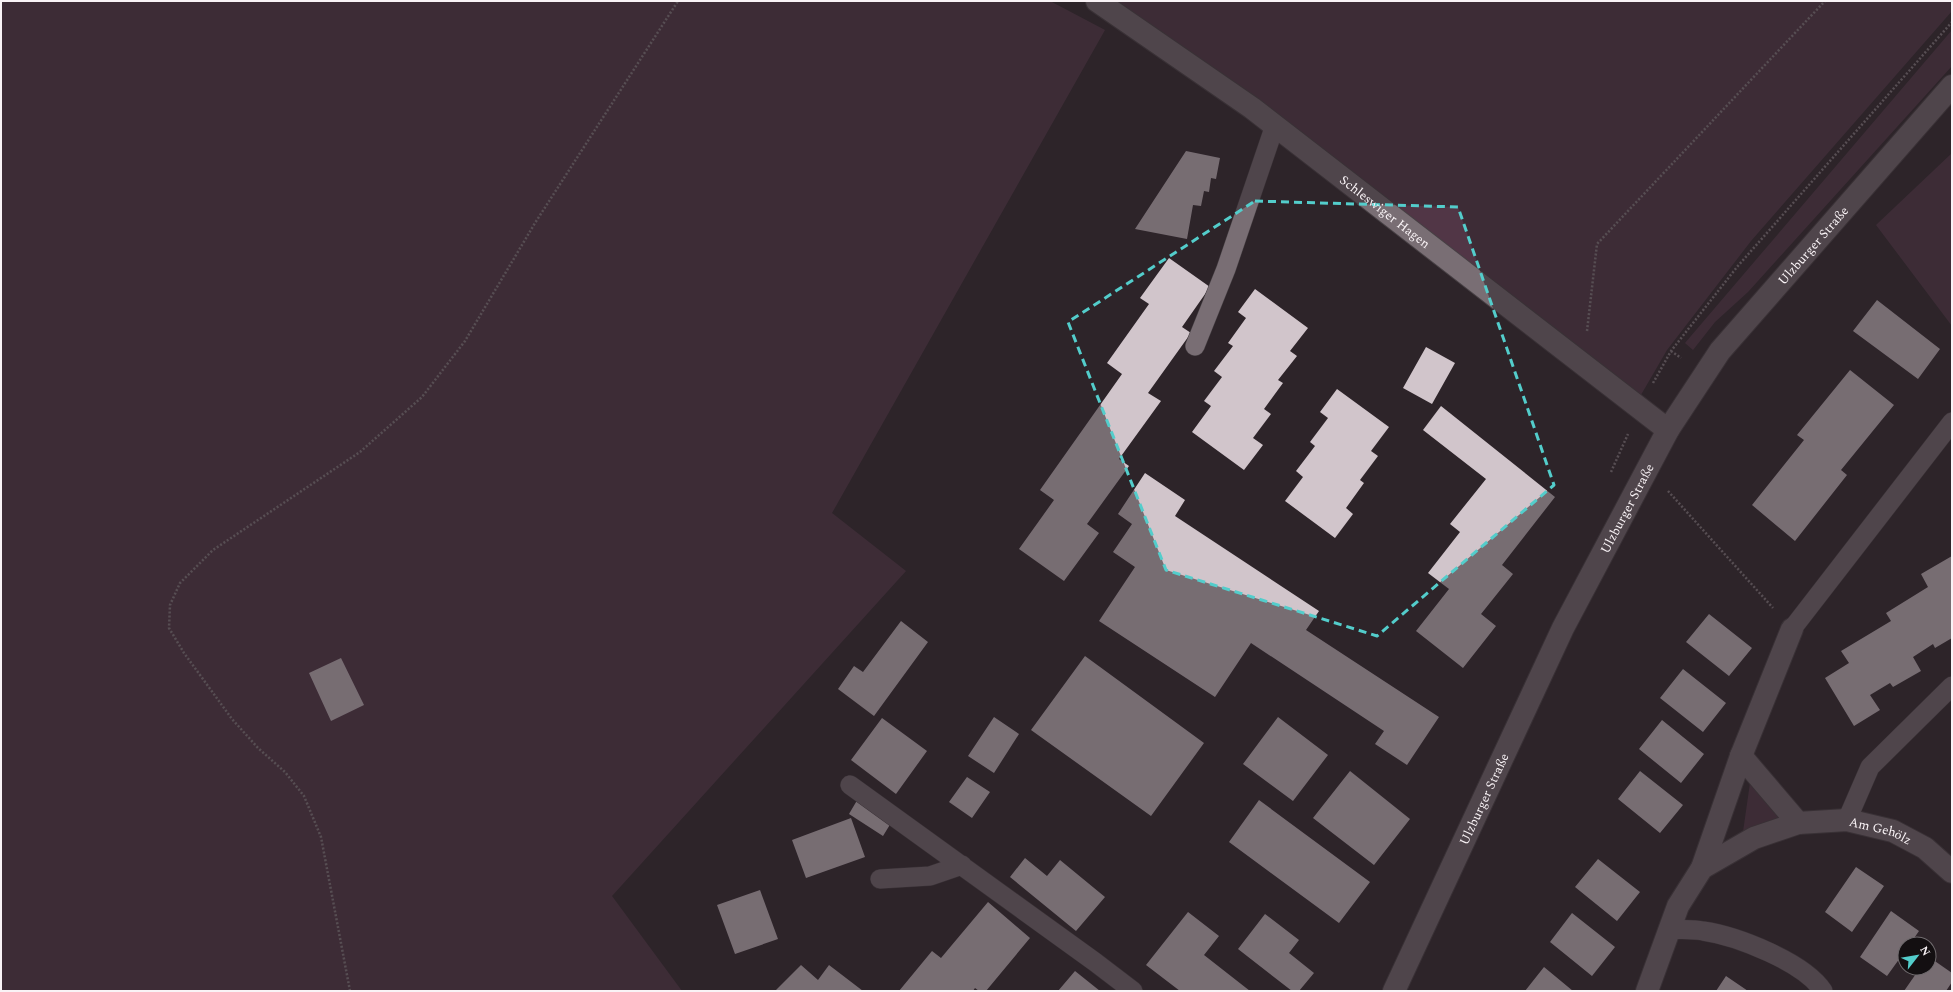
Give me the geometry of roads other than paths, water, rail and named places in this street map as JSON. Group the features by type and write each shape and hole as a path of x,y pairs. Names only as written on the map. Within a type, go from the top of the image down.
{"street":[{"name":"Schleswiger Hagen","path":"1097,1 1274,126 1668,430"},
{"name":"Ulzburger Straße","path":"1394,991 1563,628 1668,430 1720,351 1952,86"},
{"name":"Am Gehölz","path":"1647,991 1678,906 1702,868 1741,756 1792,629"},
{"path":"1741,756 1798,823"},
{"name":"Am Gehölz","path":"1702,868 1754,838 1798,823 1847,820 1893,830 1924,848 1952,872"}],"lane":[{"path":"1195,346 1226,269 1274,126"},
{"path":"1792,629 1952,422"},
{"path":"1847,820 1870,767 1952,686"},
{"path":"850,785 962,865 1133,991"},
{"path":"880,879 930,876 962,865"},
{"path":"1669,929 1703,930 1744,942 1787,961 1817,981 1823,991"}]}
